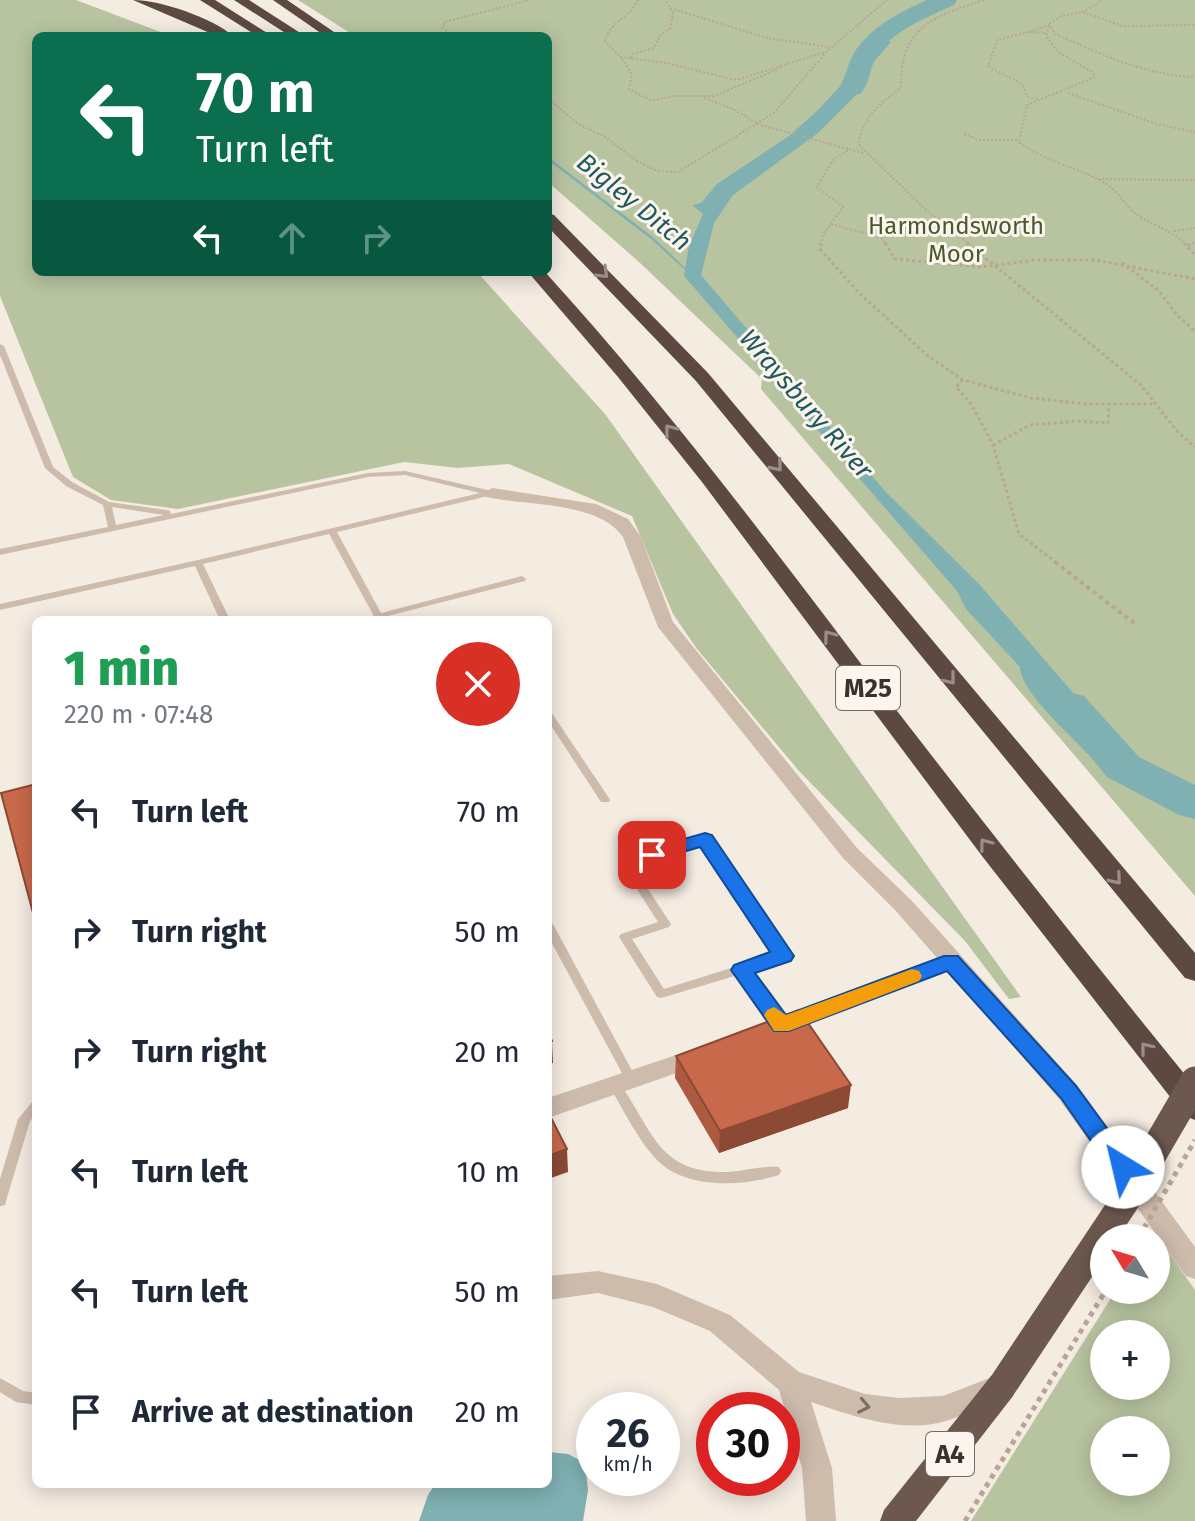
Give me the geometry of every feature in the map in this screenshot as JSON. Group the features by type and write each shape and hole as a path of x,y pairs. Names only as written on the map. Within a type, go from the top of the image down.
{"highway":[{"path":"139,0 183,15 219,32"},
{"path":"206,0 259,32"},
{"path":"240,0 292,32"},
{"path":"279,0 328,32"},
{"name":"M25","path":"552,222 702,377 1195,971"},
{"name":"M25","path":"540,276 602,343 670,429 1015,884 1195,1108"},
{"name":"A4","path":"896,1521 914,1509 1002,1386 1125,1201 1195,1081"}],"street":[{"path":"492,493 596,509 622,523 632,537 664,623 850,853 904,906 1068,1092 1195,1268"},
{"path":"752,1036 951,961"},
{"path":"552,1107 722,1048"},
{"path":"552,1287 575,1283 620,1285 691,1309 720,1323 790,1382 832,1398 899,1411 943,1409 1002,1386"},
{"path":"790,1382 815,1454 822,1502 821,1521"}],"lane":[{"path":"0,346 49,468 69,484 107,504 177,514"},
{"path":"0,552 386,472 405,473 492,493"},
{"path":"0,607 492,493"},
{"path":"107,504 112,528"},
{"path":"332,531 379,616"},
{"path":"198,563 223,616"},
{"path":"387,616 522,579"},
{"path":"552,720 605,800"},
{"path":"705,840 783,956 741,970 661,994 625,937 665,924 625,863 705,840"},
{"path":"552,934 665,1161 680,1170 719,1177 775,1171"},
{"path":"741,970 781,1025"},
{"path":"0,1201 24,1119 32,1110"},
{"path":"0,1384 21,1397 32,1398"}],"path":[{"path":"448,32 443,28 444,22 455,17 530,0"},
{"path":"638,0 635,7 607,31 605,41 632,75 629,89 642,98 652,101 674,96 714,96 786,64"},
{"path":"631,58 633,54 654,48 661,34 670,29 673,23 665,0"},
{"path":"552,102 580,125 605,137 657,171 678,172 774,113 827,51 887,0"},
{"path":"984,0 935,20 907,43 901,64 901,88 879,102 860,127 858,144 865,154 996,267 1141,385 1176,430 1195,447"},
{"path":"1037,99 1028,97 1022,84 988,66 997,40 1050,25 1061,16 1080,13 1103,0"},
{"path":"670,8 767,38 832,47"},
{"path":"1080,13 1096,22 1132,27 1195,25"},
{"path":"1047,33 1050,25"},
{"path":"1050,25 1055,34 1125,62 1169,75 1195,77"},
{"path":"1029,32 1047,33"},
{"path":"1047,33 1058,52 1095,77 1067,93"},
{"path":"620,57 671,63 712,79 728,80 740,79 827,51"},
{"path":"1019,140 1027,105 1044,95 1067,93 1157,124 1195,132"},
{"path":"702,97 757,124 865,154"},
{"path":"964,134 980,140 1019,140 1037,156 1096,179 1118,191 1136,215 1171,231 1195,255"},
{"path":"850,149 833,160 817,187 843,207 824,233 820,249 859,293 928,356 963,380 1031,398 1155,404"},
{"path":"1096,179 1150,180 1168,176 1195,180"},
{"path":"831,224 882,238 895,259 923,260 951,266 996,267 1036,260 1120,262 1195,279"},
{"path":"1171,231 1195,228"},
{"path":"1187,246 1195,242"},
{"path":"1120,262 1158,290 1177,315 1195,331"},
{"path":"963,380 956,387 971,404 993,445 1019,534 1134,623"},
{"path":"993,445 1030,425 1077,421 1108,423 1109,404"},
{"path":"1146,1224 1195,1140"},
{"path":"965,1521 1097,1304"}],"green space":[{"path":"0,0 76,0 160,32 32,32 32,276 481,276 605,414 1021,997 1009,999 965,941 799,771 697,649 673,614 632,516 509,464 458,468 404,462 178,509 111,500 73,477 0,296"},
{"name":"Harmondsworth Moor","path":"298,0 1195,0 1195,896 761,389 762,379 639,262 552,186 552,32 349,32"},
{"path":"1170,1254 1195,1290 1195,1521 971,1521 1090,1331 1090,1400 1170,1400 1170,1320 1097,1320 1107,1304 1170,1304"}],"water":[{"path":"869,39 891,42 871,65 865,84 857,94 818,133 733,195 714,223 701,275 884,490 979,584 1119,746 1089,755 1059,725 1028,688 1020,667 966,609 957,591 684,276 685,270 651,239 552,163 552,160 654,238 685,268 689,246 703,214 692,205 701,203 717,184 789,136 816,112 845,81 850,62"},
{"path":"552,1452 576,1458 576,1496 587,1496 583,1521 419,1521 432,1488 552,1488"}],"building":[{"path":"32,785 32,909 1,793"},
{"path":"799,1010 851,1085 720,1131 676,1056"},
{"path":"552,1120 567,1149 552,1155"}],"waterway":[{"name":"Wraysbury River","path":"851,89 856,84 866,54 876,41 902,21 946,0"},
{"name":"Wraysbury River","path":"1069,705 1123,767 1195,804"}],"slow traffic":[{"path":"774,1015 781,1025 912,976"}],"route":[{"path":"652,855 705,840 783,956 741,970 781,1025 951,961 1068,1092 1123,1167"}],"water label":[{"name":"Bigley Ditch","path":"634,202"}]}
